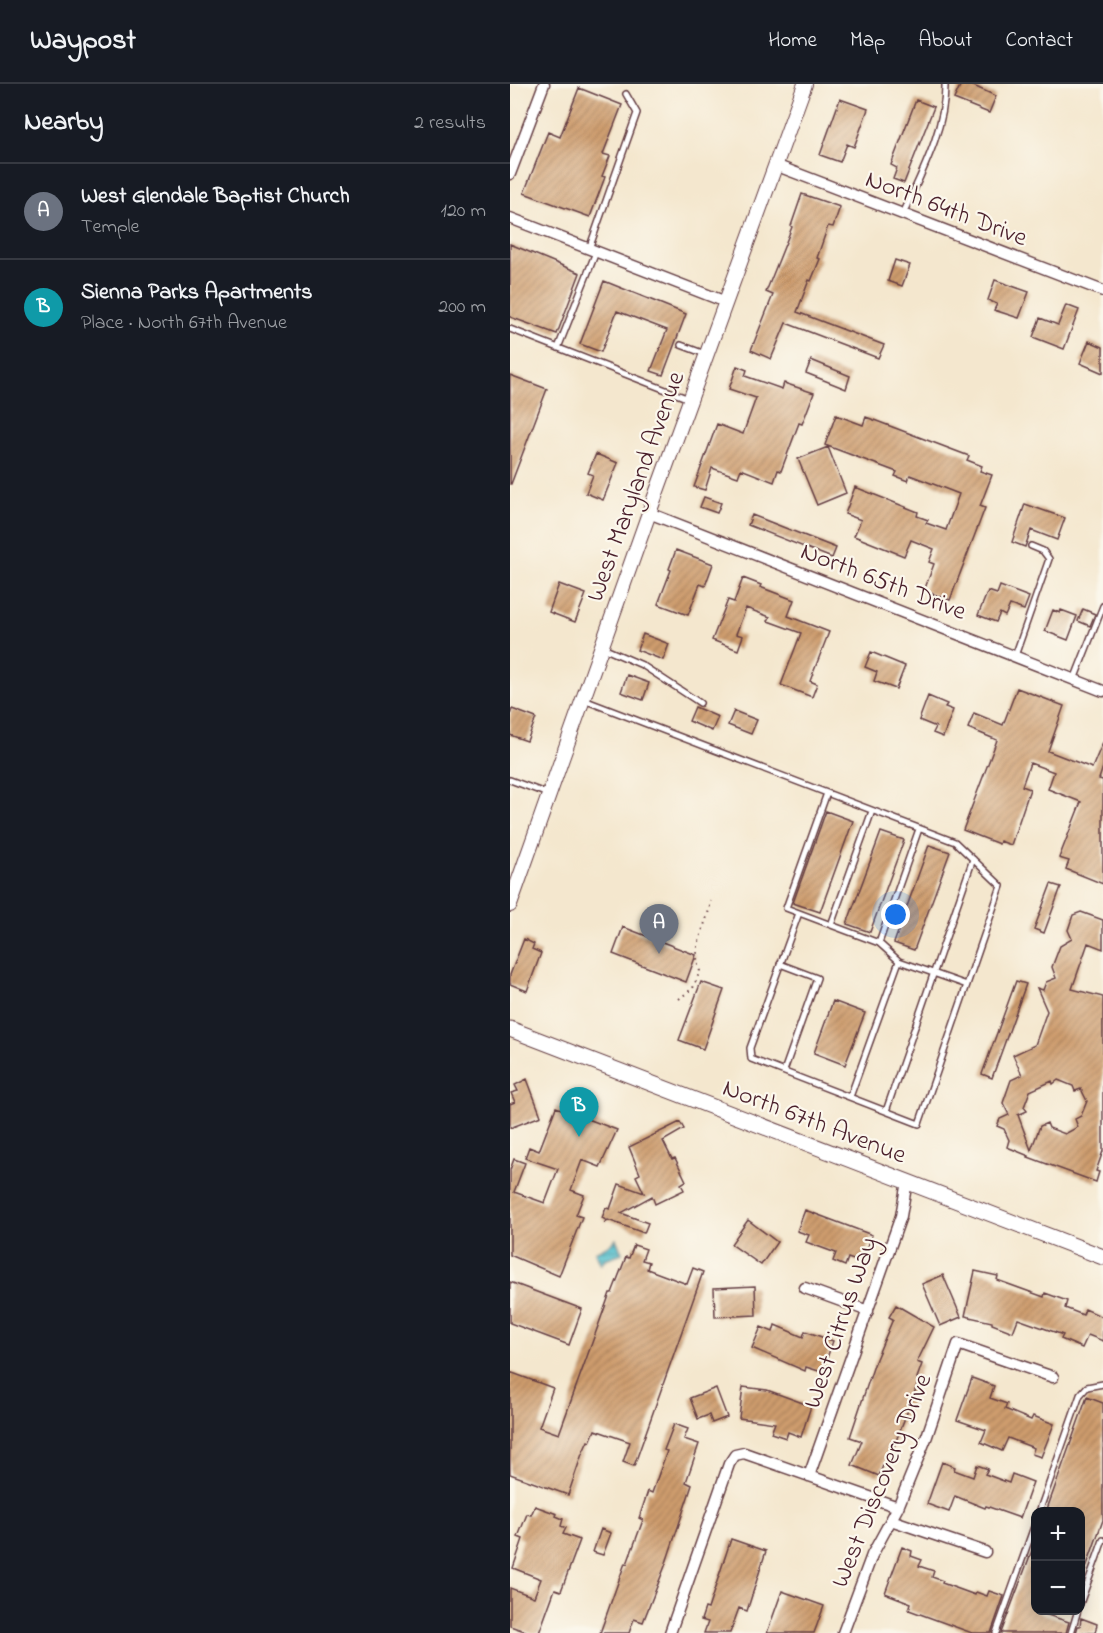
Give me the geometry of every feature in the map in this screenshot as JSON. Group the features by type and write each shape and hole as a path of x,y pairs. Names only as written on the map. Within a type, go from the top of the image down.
{"main road":[{"name":"North 67th Avenue","path":"510,1029 1103,1257"}],"street":[{"path":"510,174 544,84"},
{"name":"West Maryland Avenue","path":"510,905 805,84"},
{"name":"North 64th Drive","path":"775,165 1103,291"},
{"path":"510,218 726,302"},
{"name":"North 65th Drive","path":"649,513 1103,691"},
{"name":"West Citrus Way","path":"809,1476 901,1216 907,1181"},
{"path":"805,1288 868,1311"},
{"name":"West Discovery Drive","path":"843,1633 872,1555 898,1507 927,1436 958,1344 1053,1377"},
{"path":"670,1633 729,1464 735,1455 744,1453 898,1507"},
{"path":"891,1520 985,1552"}],"lane":[{"path":"903,214 942,120 946,101 945,84"},
{"path":"558,348 593,251 637,112 626,94"},
{"path":"510,329 690,399"},
{"path":"681,345 707,355"},
{"path":"1015,656 1049,559 1043,551 1031,546"},
{"path":"1074,680 1103,606"},
{"path":"601,648 642,665 700,703"},
{"path":"583,700 954,842 1001,886 919,1124 751,1059 750,1048 799,913"},
{"path":"510,780 549,795"},
{"path":"827,793 786,908 879,943 899,961 967,985"},
{"path":"831,925 872,811"},
{"path":"879,943 919,829"},
{"path":"886,1111 973,859"},
{"path":"850,1097 899,961"},
{"path":"780,964 817,978 784,1071"},
{"path":"1041,1507 1080,1395 1087,1387 1103,1384"},
{"path":"996,1633 1031,1532"},
{"path":"1085,1590 1103,1540"},
{"path":"1071,1633 1077,1615"}],"path":[{"path":"679,999 693,988 700,970 696,963 698,949 711,901"}],"water":[{"path":"616,1239 622,1253 605,1259 601,1264 595,1252"}],"building":[{"path":"961,84 969,84 996,96 989,113 954,99"},
{"path":"579,88 622,105 603,154 610,156 590,217 524,193 548,132 560,137"},
{"path":"840,99 868,109 854,147 847,144 840,162 820,155"},
{"path":"916,100 934,107 904,183 893,179 897,168 891,165"},
{"path":"802,194 840,207 833,227 828,226 817,258 820,259 797,312 884,345 878,358 786,323 771,359 751,350 773,295 766,292 792,227"},
{"path":"510,244 580,273 557,334 510,317"},
{"path":"895,260 910,265 902,286 888,281"},
{"path":"995,280 1029,292 1019,318 994,310 997,304 988,300"},
{"path":"604,281 686,314 663,375 651,371 667,330 617,311 601,352 580,344"},
{"path":"1066,305 1079,310 1064,349 1033,337 1040,318 1058,325"},
{"path":"1089,341 1103,347 1103,373 1080,363"},
{"path":"811,360 850,376 846,389 806,373"},
{"path":"737,366 747,370 745,376 782,389 784,383 814,393 802,424 799,423 781,471 778,470 774,482 741,469 738,477 712,468 705,490 694,487 717,424 743,434 756,398 729,389"},
{"path":"510,375 547,389 511,484 510,484"},
{"path":"836,415 863,425 866,417 969,456 967,460 982,466 980,471 992,475 980,506 985,508 950,600 924,591 934,564 929,562 934,549 911,540 904,556 854,536 861,520 845,514 855,487 918,512 917,516 928,520 926,523 946,530 959,494 910,475 908,481 895,476 897,472 825,445"},
{"path":"828,447 846,493 817,505 798,459"},
{"path":"596,454 618,463 603,500 586,493 593,475 588,473"},
{"path":"704,497 721,503 717,513 700,507"},
{"path":"1025,504 1065,518 1057,540 1031,530 1025,547 1012,542"},
{"path":"752,515 836,548 832,558 748,525"},
{"path":"676,550 713,564 705,586 700,584 688,615 658,604"},
{"path":"743,578 794,600 788,616 829,632 810,681 817,684 812,697 781,685 801,633 768,621 770,617 746,608 736,634 743,636 738,650 712,640 728,600 734,602"},
{"path":"559,584 586,594 575,622 549,612"},
{"path":"1000,586 1029,597 1024,610 1010,605 1005,616 1000,613 996,622 978,615 988,591 997,594"},
{"path":"1083,609 1095,614 1090,626 1078,621"},
{"path":"1053,610 1060,613 1061,610 1077,616 1068,640 1045,631"},
{"path":"643,634 669,644 663,660 637,650"},
{"path":"871,652 905,666 896,689 874,681 877,672 865,667"},
{"path":"627,675 649,683 643,700 621,692"},
{"path":"1017,688 1064,706 1048,751 1092,768 1103,742 1103,767 1099,779 1103,780 1103,884 1066,869 1069,861 1059,858 1081,802 1048,789 1054,772 1030,763 1022,786 1030,789 1011,845 1000,841 999,844 963,830 997,740 968,728 974,713 1003,725"},
{"path":"928,696 947,704 945,707 953,710 943,737 933,733 936,727 919,720"},
{"path":"695,707 718,717 712,731 689,721"},
{"path":"512,709 536,718 527,741 510,735"},
{"path":"734,711 757,720 751,734 728,725"},
{"path":"826,811 853,821 820,912 793,903"},
{"path":"881,832 904,840 870,932 847,924"},
{"path":"929,845 950,852 914,950 894,943"},
{"path":"1051,884 1061,887 1044,933 1034,929"},
{"path":"1081,912 1103,920 1103,949 1088,943 1072,989 1103,997 1103,1151 1096,1171 1099,1172 1096,1182 1007,1147 1009,1140 1004,1129 997,1126 1000,1119 1009,1115 1003,1103 1011,1080 1022,1075 1013,1055 1035,1045 1047,1011 1037,988 1043,990 1046,982 1056,978 1052,967 1060,946 1072,939 1068,930 1073,915","holes":["1058,1080 1073,1086 1075,1091 1081,1089 1087,1101 1081,1116 1075,1119 1078,1127 1065,1134 1049,1128 1047,1123 1040,1126 1031,1150 1018,1115 1027,1111 1024,1107 1030,1091 1052,1081 1053,1084"]},
{"path":"623,927 696,955 686,982 613,954"},
{"path":"524,939 534,944 532,949 541,953 527,991 510,984 510,975"},
{"path":"1016,981 1026,984 992,1078 982,1074"},
{"path":"701,982 724,990 703,1049 679,1040"},
{"path":"833,1001 865,1013 845,1065 814,1053"},
{"path":"527,1079 541,1116 510,1128 510,1104 515,1102 511,1093 518,1091 515,1085"},
{"path":"556,1107 617,1130 600,1167 582,1160 571,1190 584,1195 576,1215 582,1217 559,1276 510,1255 510,1170 514,1159 525,1163 514,1192 545,1203 558,1169 525,1158 529,1147 539,1151"},
{"path":"680,1122 684,1129 663,1141 672,1159 675,1158 686,1181 681,1184 684,1190 655,1204 652,1196 621,1213 648,1223 644,1233 608,1220 605,1222 606,1220 602,1218 606,1208 610,1209 619,1184 644,1193 636,1176 640,1174 629,1147"},
{"path":"805,1210 872,1235 862,1263 848,1258 845,1266 833,1261 836,1253 806,1242 809,1235 797,1231"},
{"path":"748,1220 777,1242 761,1265 731,1244"},
{"path":"634,1245 646,1249 642,1260 649,1262 647,1269 687,1284 693,1268 703,1272 634,1466 623,1462 630,1442 595,1430 582,1454 568,1495 510,1474 510,1372 553,1388 539,1427 559,1434 610,1293"},
{"path":"975,1271 998,1276 997,1280 1044,1297 1045,1293 1067,1301 1065,1308 1083,1315 1085,1309 1103,1317 1103,1341 1088,1335 1082,1348 1061,1339 1063,1335 1018,1319 1013,1332 992,1324 992,1322 965,1316"},
{"path":"943,1275 961,1317 940,1326 922,1284"},
{"path":"510,1282 582,1309 569,1345 510,1323"},
{"path":"755,1286 756,1315 715,1317 714,1288"},
{"path":"896,1305 934,1327 917,1362 922,1364 913,1397 892,1451 889,1450 879,1476 852,1465 862,1441 850,1437 876,1359 893,1319 889,1317"},
{"path":"775,1325 803,1337 805,1331 833,1341 822,1372 806,1367 805,1371 752,1348 761,1327 773,1332"},
{"path":"972,1378 994,1386 990,1398 1007,1404 1005,1409 1031,1420 1033,1416 1054,1424 1041,1457 1032,1454 1034,1448 1008,1438 1002,1451 981,1442 986,1430 957,1420"},
{"path":"743,1387 767,1390 811,1406 801,1437 788,1432 786,1438 771,1433 775,1423 739,1418"},
{"path":"716,1388 727,1417 712,1423 709,1415 698,1419 690,1398"},
{"path":"1087,1397 1103,1403 1103,1520 1085,1571 1085,1507 1048,1507"},
{"path":"674,1424 688,1429 684,1439 699,1444 686,1482 692,1485 665,1566 643,1622 634,1619 629,1633 600,1633 643,1520 639,1518 648,1491 652,1493"},
{"path":"942,1462 955,1467 954,1470 973,1477 977,1465 988,1469 985,1474 1009,1483 1012,1474 1033,1482 1020,1518 955,1496 949,1512 927,1504"},
{"path":"535,1506 557,1514 556,1516 563,1519 561,1526 566,1528 563,1534 580,1540 561,1591 555,1589 539,1633 530,1633 510,1626 510,1588 534,1597 541,1579 513,1568 523,1539 518,1537 527,1514 531,1515"},
{"path":"601,1529 611,1533 603,1555 593,1552"},
{"path":"731,1539 766,1551 747,1611 739,1608 730,1633 704,1633 708,1622 701,1620 705,1608 708,1609"},
{"path":"902,1547 912,1551 911,1556 922,1560 919,1566 934,1571 932,1577 943,1581 942,1583 975,1595 976,1592 987,1596 989,1591 1004,1596 991,1633 972,1633 909,1610 911,1603 885,1593"},
{"path":"1031,1553 1031,1615 1047,1615 1069,1622 1066,1633 1001,1633"},
{"path":"782,1591 824,1606 814,1633 767,1633"},
{"path":"1081,1618 1097,1624 1095,1633 1076,1633"}],"place":[{"name":"West Glendale Baptist Church","path":"659,954"},
{"name":"Sienna Parks Apartments","path":"579,1137"}]}
